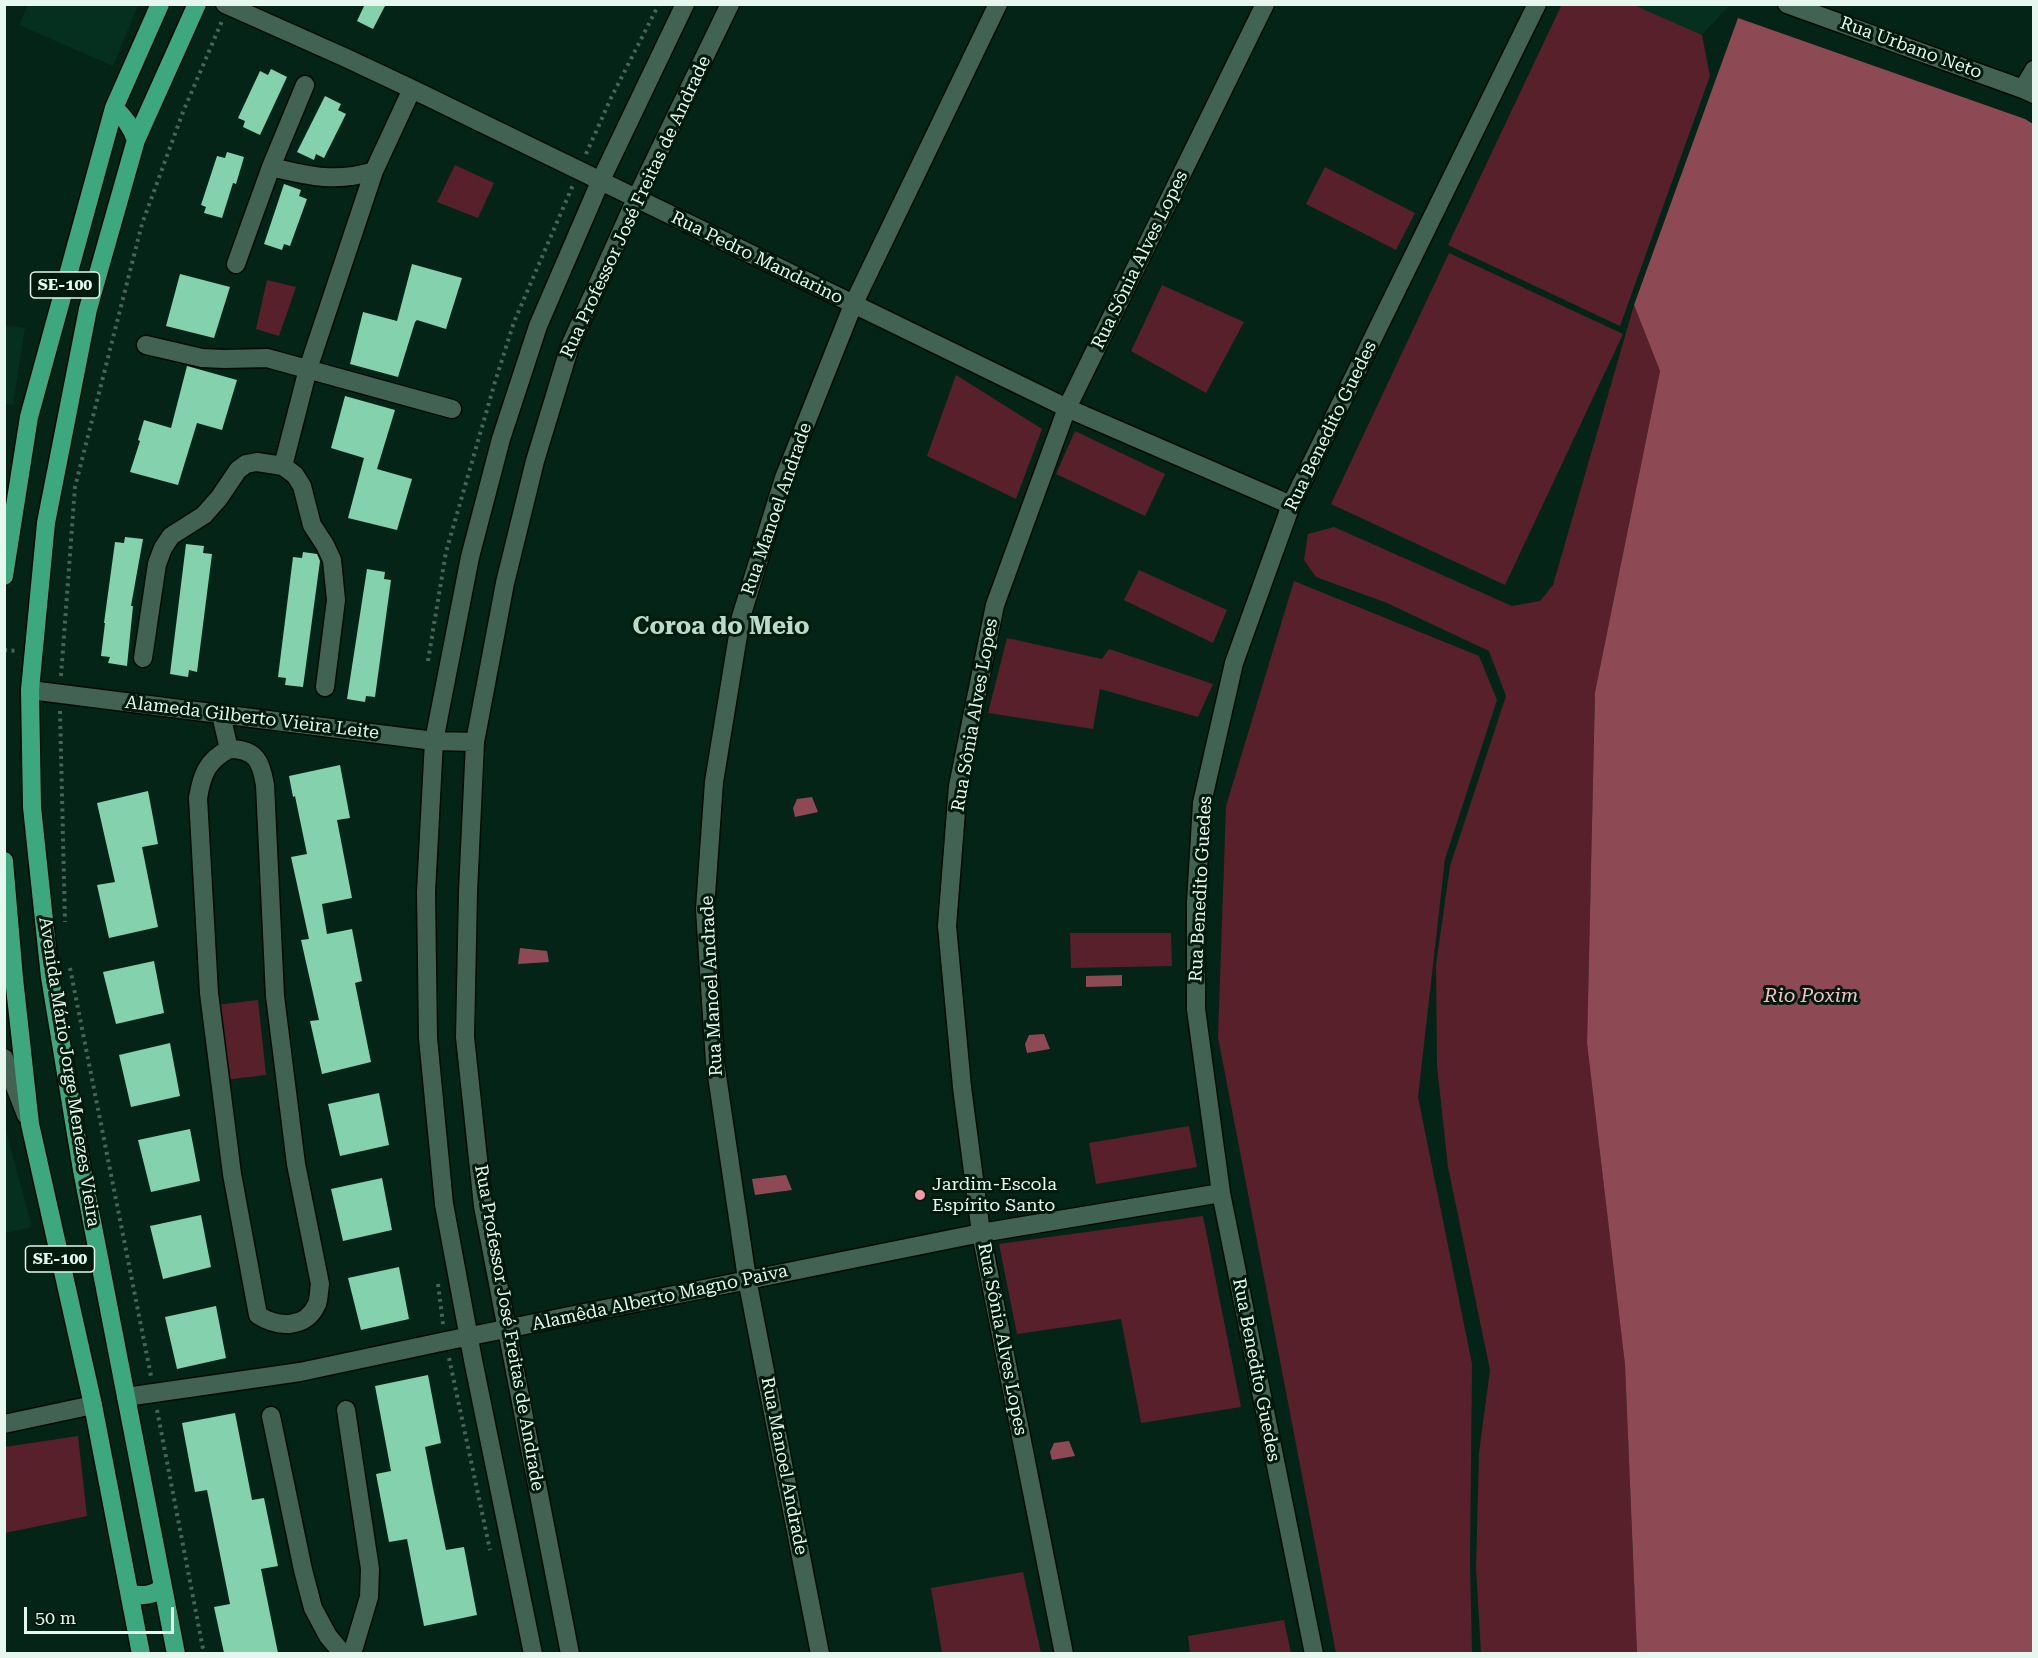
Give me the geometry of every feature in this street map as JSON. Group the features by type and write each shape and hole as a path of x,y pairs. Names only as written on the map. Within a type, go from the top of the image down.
{"main road":[{"name":"SE-100","path":"4,576 29,417 114,108 160,4"},
{"name":"Avenida Mário Jorge Menezes Vieira","path":"176,1653 82,1170 50,977 32,807 30,690 46,523 88,309 136,140 197,4"},
{"path":"114,108 131,127 136,140"},
{"name":"Avenida Mário Jorge Menezes Vieira","path":"4,861 30,1124 93,1405 141,1653"},
{"path":"130,1593 148,1595 162,1588"}],"street":[{"name":"Rua Professor José Freitas de Andrade","path":"532,1653 468,1336 444,1204 428,1038 426,892 435,741 470,557 501,439 538,326 600,182 685,4"},
{"name":"Rua Professor José Freitas de Andrade","path":"570,1653 483,1206 465,1037 468,892 475,742 505,583 535,461 570,346 636,199 730,4"},
{"name":"Rua Manoel Andrade","path":"820,1653 747,1279 715,1062 705,909 714,782 741,617 784,478 853,305 998,4"},
{"name":"Rua Sônia Alves Lopes","path":"1064,1653 981,1233 962,1087 947,926 958,786 994,605 1067,408 1265,4"},
{"name":"Rua Benedito Guedes","path":"1314,1653 1221,1193 1196,1009 1196,903 1202,803 1234,663 1291,505 1537,4"},
{"name":"Rua Urbano Neto","path":"1787,4 2028,91"},
{"name":"Rua Pedro Mandarino","path":"227,5 412,89 1067,408 1291,505"},
{"path":"2028,91 2034,70"},
{"path":"236,264 271,167 305,86"},
{"path":"283,466 308,369 374,171 412,89"},
{"path":"271,167 317,178 341,179 357,177 374,171"},
{"path":"146,345 202,358 267,358 452,409"},
{"path":"143,658 158,564 163,548 171,536 204,515 238,470 246,464 257,462 283,466 295,475 302,486 312,525 332,560 336,600 325,687"},
{"name":"Alameda Gilberto Vieira Leite","path":"30,690 435,741 475,742"},
{"path":"221,715 229,749"},
{"path":"229,749 243,749 253,754 262,766 265,785 275,996 296,1164 320,1284 318,1302 311,1314 297,1323 283,1325 267,1321 258,1315 232,1174 209,993 198,798 201,782 207,770 216,757 229,749"},
{"path":"4,1058 30,1124"},
{"name":"Alamêda Alberto Magno Paiva","path":"126,1397 300,1372 981,1233 1221,1193"},
{"path":"4,1424 93,1405"},
{"path":"346,1410 370,1569 369,1597 352,1653"},
{"path":"271,1416 313,1608 328,1636 343,1653"}],"path":[{"path":"65,926 60,693 75,487 142,224 183,112 227,5"},
{"path":"68,959 204,1653"}],"shaded area":[{"path":"28,4 138,5 113,66 19,25"},
{"path":"1562,4 1634,5 1702,35 1710,76 1620,326 1448,245"},
{"path":"1634,5 1730,5 1702,35"},
{"path":"455,165 494,183 478,218 437,202"},
{"path":"1325,167 1415,213 1396,250 1306,204"},
{"path":"1449,253 1623,334 1505,585 1331,504"},
{"path":"267,280 296,287 279,336 256,329"},
{"path":"1162,285 1244,322 1206,393 1131,351"},
{"path":"1634,305 1660,371 1595,692 1587,1043 1625,1365 1637,1653 1481,1653 1476,1568 1479,1453 1490,1370 1448,1167 1437,1066 1436,965 1450,866 1506,696 1489,651 1387,603 1316,577 1304,560 1308,534 1334,527 1512,606 1540,601 1553,585"},
{"path":"4,325 25,328 13,405 5,404"},
{"path":"956,375 1042,429 1016,499 927,456"},
{"path":"1075,431 1165,474 1145,516 1056,474"},
{"path":"1139,570 1227,610 1213,643 1124,600"},
{"path":"1294,581 1479,656 1497,700 1445,859 1418,1097 1472,1364 1470,1564 1472,1653 1336,1653 1218,1037 1226,806"},
{"path":"1007,638 1102,659 1109,649 1213,684 1198,717 1100,689 1093,729 988,713"},
{"path":"1070,933 1171,933 1172,966 1071,968"},
{"path":"258,1000 266,1075 224,1080 216,1005"},
{"path":"1189,1126 1197,1167 1096,1184 1089,1143"},
{"path":"5,1127 32,1227 4,1233"},
{"path":"1203,1216 1241,1407 1141,1423 1121,1319 1017,1334 999,1244"},
{"path":"78,1436 87,1516 5,1533 5,1447"},
{"path":"1023,1572 1041,1653 942,1653 931,1588"},
{"path":"1284,1620 1291,1653 1190,1653 1188,1636"}],"water":[{"name":"Rio Poxim","path":"1738,18 2025,119 2033,124 2033,1653 1637,1653 1625,1365 1587,1043 1595,692 1660,371 1634,305"},
{"path":"812,797 818,812 795,817 793,808 797,799"},
{"path":"520,948 547,951 549,962 518,964"},
{"path":"1122,975 1122,986 1086,987 1086,976"},
{"path":"1044,1034 1050,1049 1027,1053 1025,1044 1029,1035"},
{"path":"786,1175 792,1190 755,1195 752,1179"},
{"path":"1069,1441 1075,1456 1052,1460 1050,1452 1054,1443"}],"building":[{"path":"365,4 386,4 373,29 357,21"},
{"path":"271,69 287,77 260,135 243,127 245,121 238,118 260,71 268,75"},
{"path":"325,96 341,104 338,110 346,114 324,158 316,154 314,160 297,152"},
{"path":"227,152 244,157 222,218 204,213 206,207 201,205 217,156 225,158"},
{"path":"284,184 301,190 299,196 307,199 290,246 284,244 282,250 264,244"},
{"path":"412,264 462,278 446,329 417,320 415,322 398,377 350,364 363,312 397,321"},
{"path":"180,274 230,287 214,338 166,326"},
{"path":"187,366 237,380 222,430 197,423 178,485 130,472 144,420 171,428"},
{"path":"345,396 395,410 377,469 412,479 397,530 348,518 364,458 331,448"},
{"path":"125,537 143,539 131,606 133,606 127,666 108,663 110,657 101,656 115,542 124,543"},
{"path":"186,544 204,546 203,553 212,554 197,672 189,670 188,677 170,674"},
{"path":"303,552 317,554 320,561 303,687 285,685 286,678 278,677 293,557 302,558"},
{"path":"367,569 385,572 384,579 391,580 375,697 366,696 365,702 347,699"},
{"path":"340,765 350,818 337,820 352,898 322,904 327,934 352,929 362,981 355,983 371,1062 322,1074 310,1021 319,1020 301,940 309,939 291,857 307,854 289,776"},
{"path":"148,791 158,844 142,847 158,927 109,938 97,885 115,882 97,803"},
{"path":"154,961 164,1013 116,1024 103,972"},
{"path":"170,1043 180,1096 131,1107 119,1055"},
{"path":"379,1093 389,1145 340,1156 328,1104"},
{"path":"190,1129 200,1181 151,1192 138,1140"},
{"path":"382,1178 392,1230 343,1241 331,1189"},
{"path":"201,1215 211,1267 163,1279 150,1226"},
{"path":"399,1267 409,1319 361,1330 348,1278"},
{"path":"216,1306 226,1358 177,1369 165,1317"},
{"path":"428,1375 441,1443 425,1447 433,1488 446,1550 464,1547 477,1615 424,1626 407,1539 389,1542 376,1474 391,1471 375,1386"},
{"path":"235,1413 252,1500 264,1498 278,1566 261,1569 278,1653 224,1653 214,1607 230,1604 207,1490 195,1492 182,1423"}],"place":[{"name":"Jardim-Escola Espírito Santo","path":"920,1195"}],"district":[{"name":"Coroa do Meio","path":"721,627"}]}
